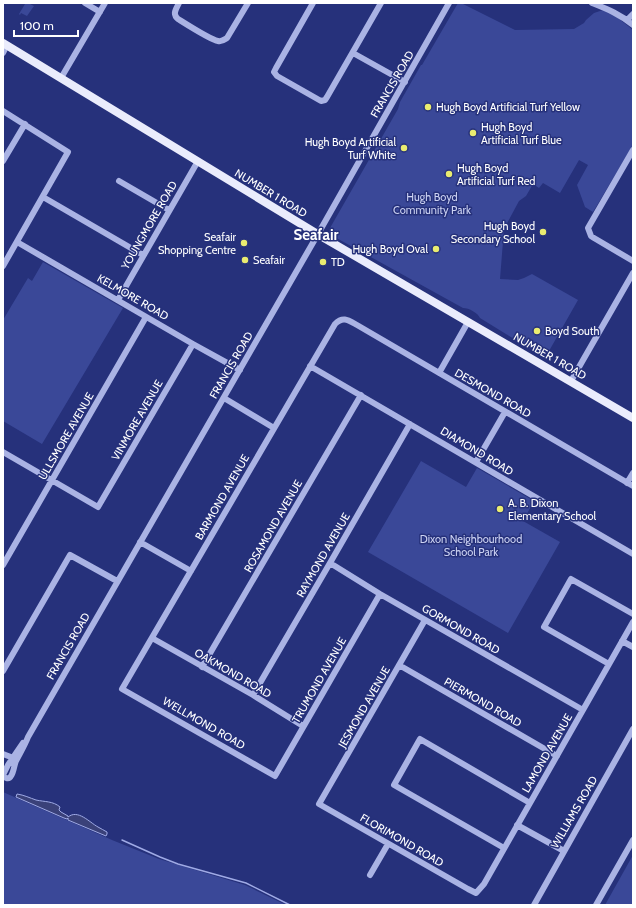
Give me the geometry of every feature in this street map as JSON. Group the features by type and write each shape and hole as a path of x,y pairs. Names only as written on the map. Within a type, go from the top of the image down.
{"main road":[{"name":"NUMBER 1 ROAD","path":"5,44 318,234 633,418"}],"street":[{"path":"85,3 100,12"},
{"path":"61,78 105,3"},
{"path":"179,3 175,12 176,17 216,41 225,40 248,3"},
{"path":"313,3 274,74 321,101 324,101 327,97 381,3"},
{"name":"FRANCIS ROAD","path":"3,776 4,772 15,759 19,747 28,737 224,398 449,3"},
{"path":"592,3 612,11 633,25"},
{"path":"627,20 633,14"},
{"path":"3,53 5,44"},
{"path":"353,52 404,82"},
{"path":"3,111 68,152 3,266"},
{"path":"3,161 25,124"},
{"path":"633,150 588,228 590,236 633,261"},
{"name":"YOUNGMORE ROAD","path":"118,300 198,161"},
{"path":"119,181 169,210"},
{"path":"43,197 143,255"},
{"name":"KELMORE ROAD","path":"17,242 240,370"},
{"path":"571,381 633,273"},
{"name":"ULLSMORE AVENUE","path":"3,565 146,317"},
{"name":"BARMOND AVENUE","path":"122,688 335,324 342,319"},
{"name":"DESMOND ROAD","path":"342,319 357,325 630,484"},
{"path":"439,373 468,322"},
{"name":"VINMORE AVENUE","path":"52,480 98,506 193,344"},
{"name":"DIAMOND ROAD","path":"310,366 633,554"},
{"name":"ROSAMOND AVENUE","path":"202,667 361,395"},
{"path":"224,398 274,428"},
{"path":"476,462 505,412"},
{"name":"RAYMOND AVENUE","path":"253,696 410,424"},
{"path":"3,452 52,480"},
{"path":"630,484 633,473"},
{"path":"140,542 191,571"},
{"path":"3,671 70,555 117,581"},
{"name":"GORMOND ROAD","path":"330,563 380,594 583,710"},
{"path":"610,664 544,627 571,579 633,614"},
{"name":"TRUMOND AVENUE","path":"275,776 380,594"},
{"name":"JESMOND AVENUE","path":"319,804 425,620"},
{"name":"LAMOND AVENUE","path":"476,892 484,884 633,622"},
{"name":"OAKMOND ROAD","path":"152,638 304,726"},
{"path":"622,641 633,647"},
{"name":"PIERMOND ROAD","path":"399,665 557,756"},
{"name":"WELLMOND ROAD","path":"122,688 275,776"},
{"name":"WILLIAMS ROAD","path":"534,905 633,729"},
{"path":"504,848 394,786 420,739 530,803"},
{"path":"3,754 15,759"},
{"name":"FLORIMOND ROAD","path":"319,804 468,890 476,892"},
{"path":"517,825 564,851"},
{"path":"596,905 633,840"},
{"path":"370,875 388,844"}],"green space":[{"path":"23,3 28,3 34,6 27,16 21,13 20,15 19,14 25,4"},
{"name":"Hugh Boyd Community Park","path":"458,3 461,3 515,30 574,29 584,23 594,13 608,10 633,30 633,145 593,212 585,207 577,185 588,165 579,160 560,193 543,183 539,188 533,184 526,196 519,201 504,229 500,279 518,280 532,274 578,300 545,358 480,318 473,311 463,308 331,235 329,232 398,109 400,102"},
{"path":"43,262 123,308 42,444 3,421 3,320 28,278 32,281"},
{"name":"Dixon Neighbourhood School Park","path":"421,461 466,487 477,468 534,501 523,521 560,542 508,633 368,552"},
{"path":"3,792 159,859 245,885 286,905 3,905"},
{"path":"633,855 633,905 605,905"}],"shaded area":[{"path":"17,794 55,804 60,807 59,810 61,812 68,817 76,814 80,815 107,832 107,834 106,836 68,820 68,818 64,818 16,797"}],"waterway":[{"path":"122,840 178,864 246,883 290,905"}],"place":[{"name":"Hugh Boyd Artificial Turf Yellow","path":"428,107"},
{"name":"Hugh Boyd Artificial Turf Blue","path":"473,133"},
{"name":"Hugh Boyd Artificial Turf White","path":"404,148"},
{"name":"Hugh Boyd Artificial Turf Red","path":"449,174"},
{"name":"Hugh Boyd Secondary School","path":"543,232"},
{"name":"Seafair Shopping Centre","path":"244,243"},
{"name":"Hugh Boyd Oval","path":"436,249"},
{"name":"Seafair","path":"245,260"},
{"name":"TD","path":"323,262"},
{"name":"Boyd South","path":"537,331"},
{"name":"A. B. Dixon Elementary School","path":"500,509"}],"district":[{"name":"Seafair","path":"316,235"}]}
